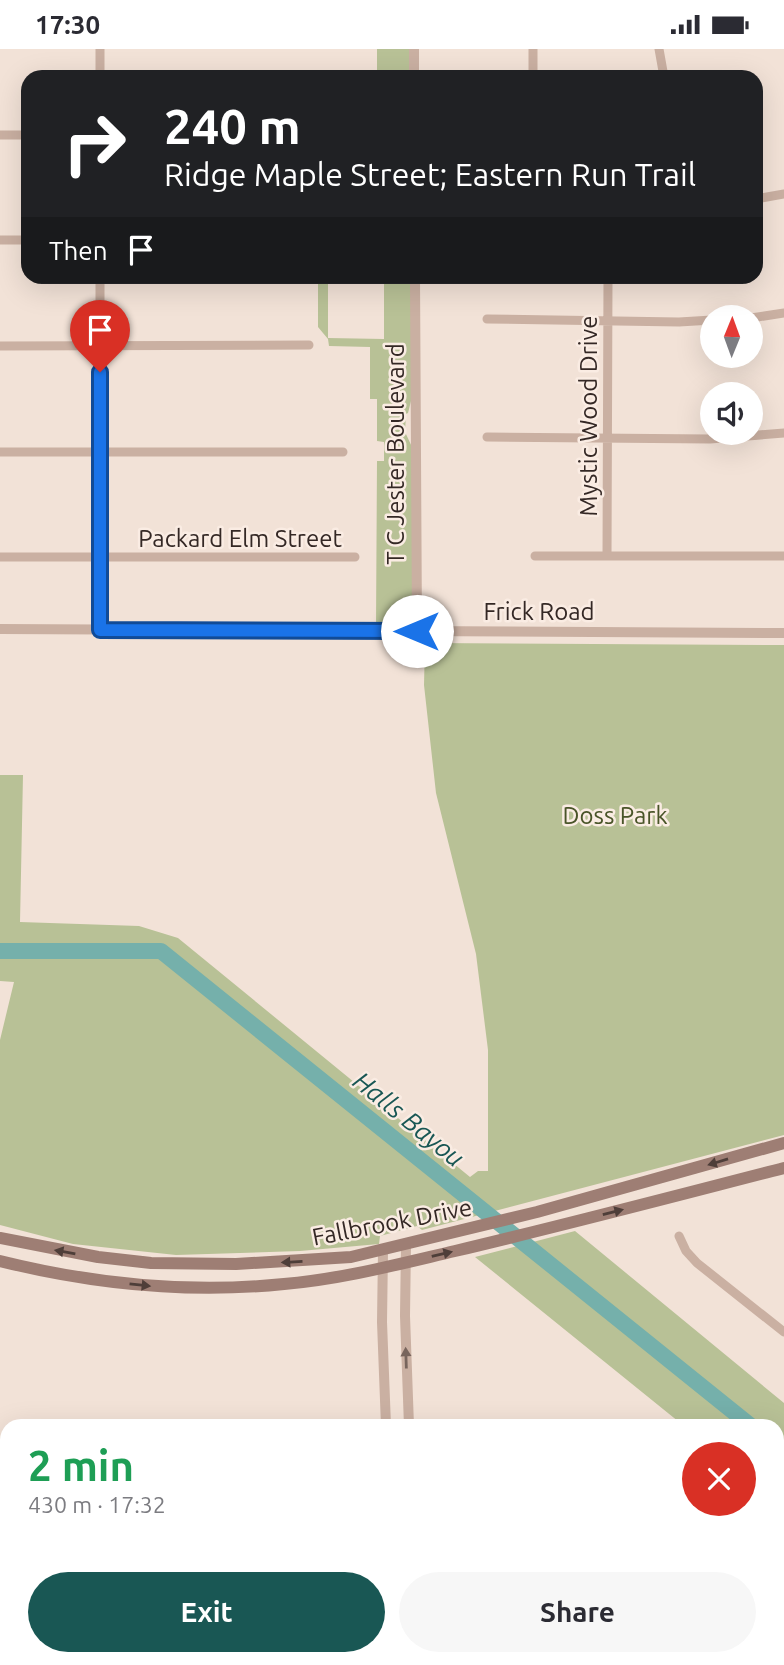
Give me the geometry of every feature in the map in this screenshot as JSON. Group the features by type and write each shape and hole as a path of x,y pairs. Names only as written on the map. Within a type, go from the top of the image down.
{"main road":[{"name":"Fallbrook Drive","path":"0,1238 98,1257 196,1265 319,1260 383,1251 665,1178 784,1143"},
{"name":"Fallbrook Drive","path":"0,1261 94,1280 195,1288 285,1284 383,1268 784,1168"},
{"path":"665,1178 669,1197"}],"street":[{"path":"100,49 100,70"},
{"path":"414,49 414,70"},
{"path":"533,49 533,70"},
{"path":"659,49 663,70"},
{"path":"0,135 21,135"},
{"path":"763,198 784,194"},
{"path":"0,240 21,240"},
{"path":"100,284 100,630"},
{"name":"T C Jester Boulevard","path":"415,284 417,631"},
{"name":"Mystic Wood Drive","path":"607,556 608,284"},
{"path":"763,316 784,313"},
{"path":"487,319 700,321"},
{"path":"0,346 309,345"},
{"path":"487,437 710,439 784,433"},
{"path":"0,452 343,452"},
{"path":"535,557 784,556"},
{"name":"Packard Elm Street","path":"0,557 355,557"},
{"name":"Frick Road","path":"0,629 784,633"},
{"path":"679,1236 686,1251 697,1263 784,1332"},
{"path":"406,1245 409,1419"},
{"path":"383,1251 386,1419"}],"green space":[{"path":"377,49 410,49 410,70 377,70"},
{"path":"318,284 328,284 328,338 384,339 384,284 411,284 412,397 406,414 405,432 412,447 412,617 401,625 376,626 377,461 384,461 384,442 377,441 377,399 370,399 370,347 329,346 328,339 318,327"},
{"name":"Doss Park","path":"425,643 784,645 784,1135 422,1230 417,1226 380,1236 379,1244 300,1251 176,1255 73,1244 0,1225 0,1040 14,982 0,981 0,775 23,775 20,922 139,926 178,938 470,1177 478,1171 488,1171 488,1050 476,954 436,793 424,685"},
{"path":"575,1231 784,1403 784,1419 675,1419 475,1257"}],"waterway":[{"name":"Halls Bayou","path":"0,951 161,951 742,1419"}],"route":[{"path":"100,372 100,630 417,631"}]}
